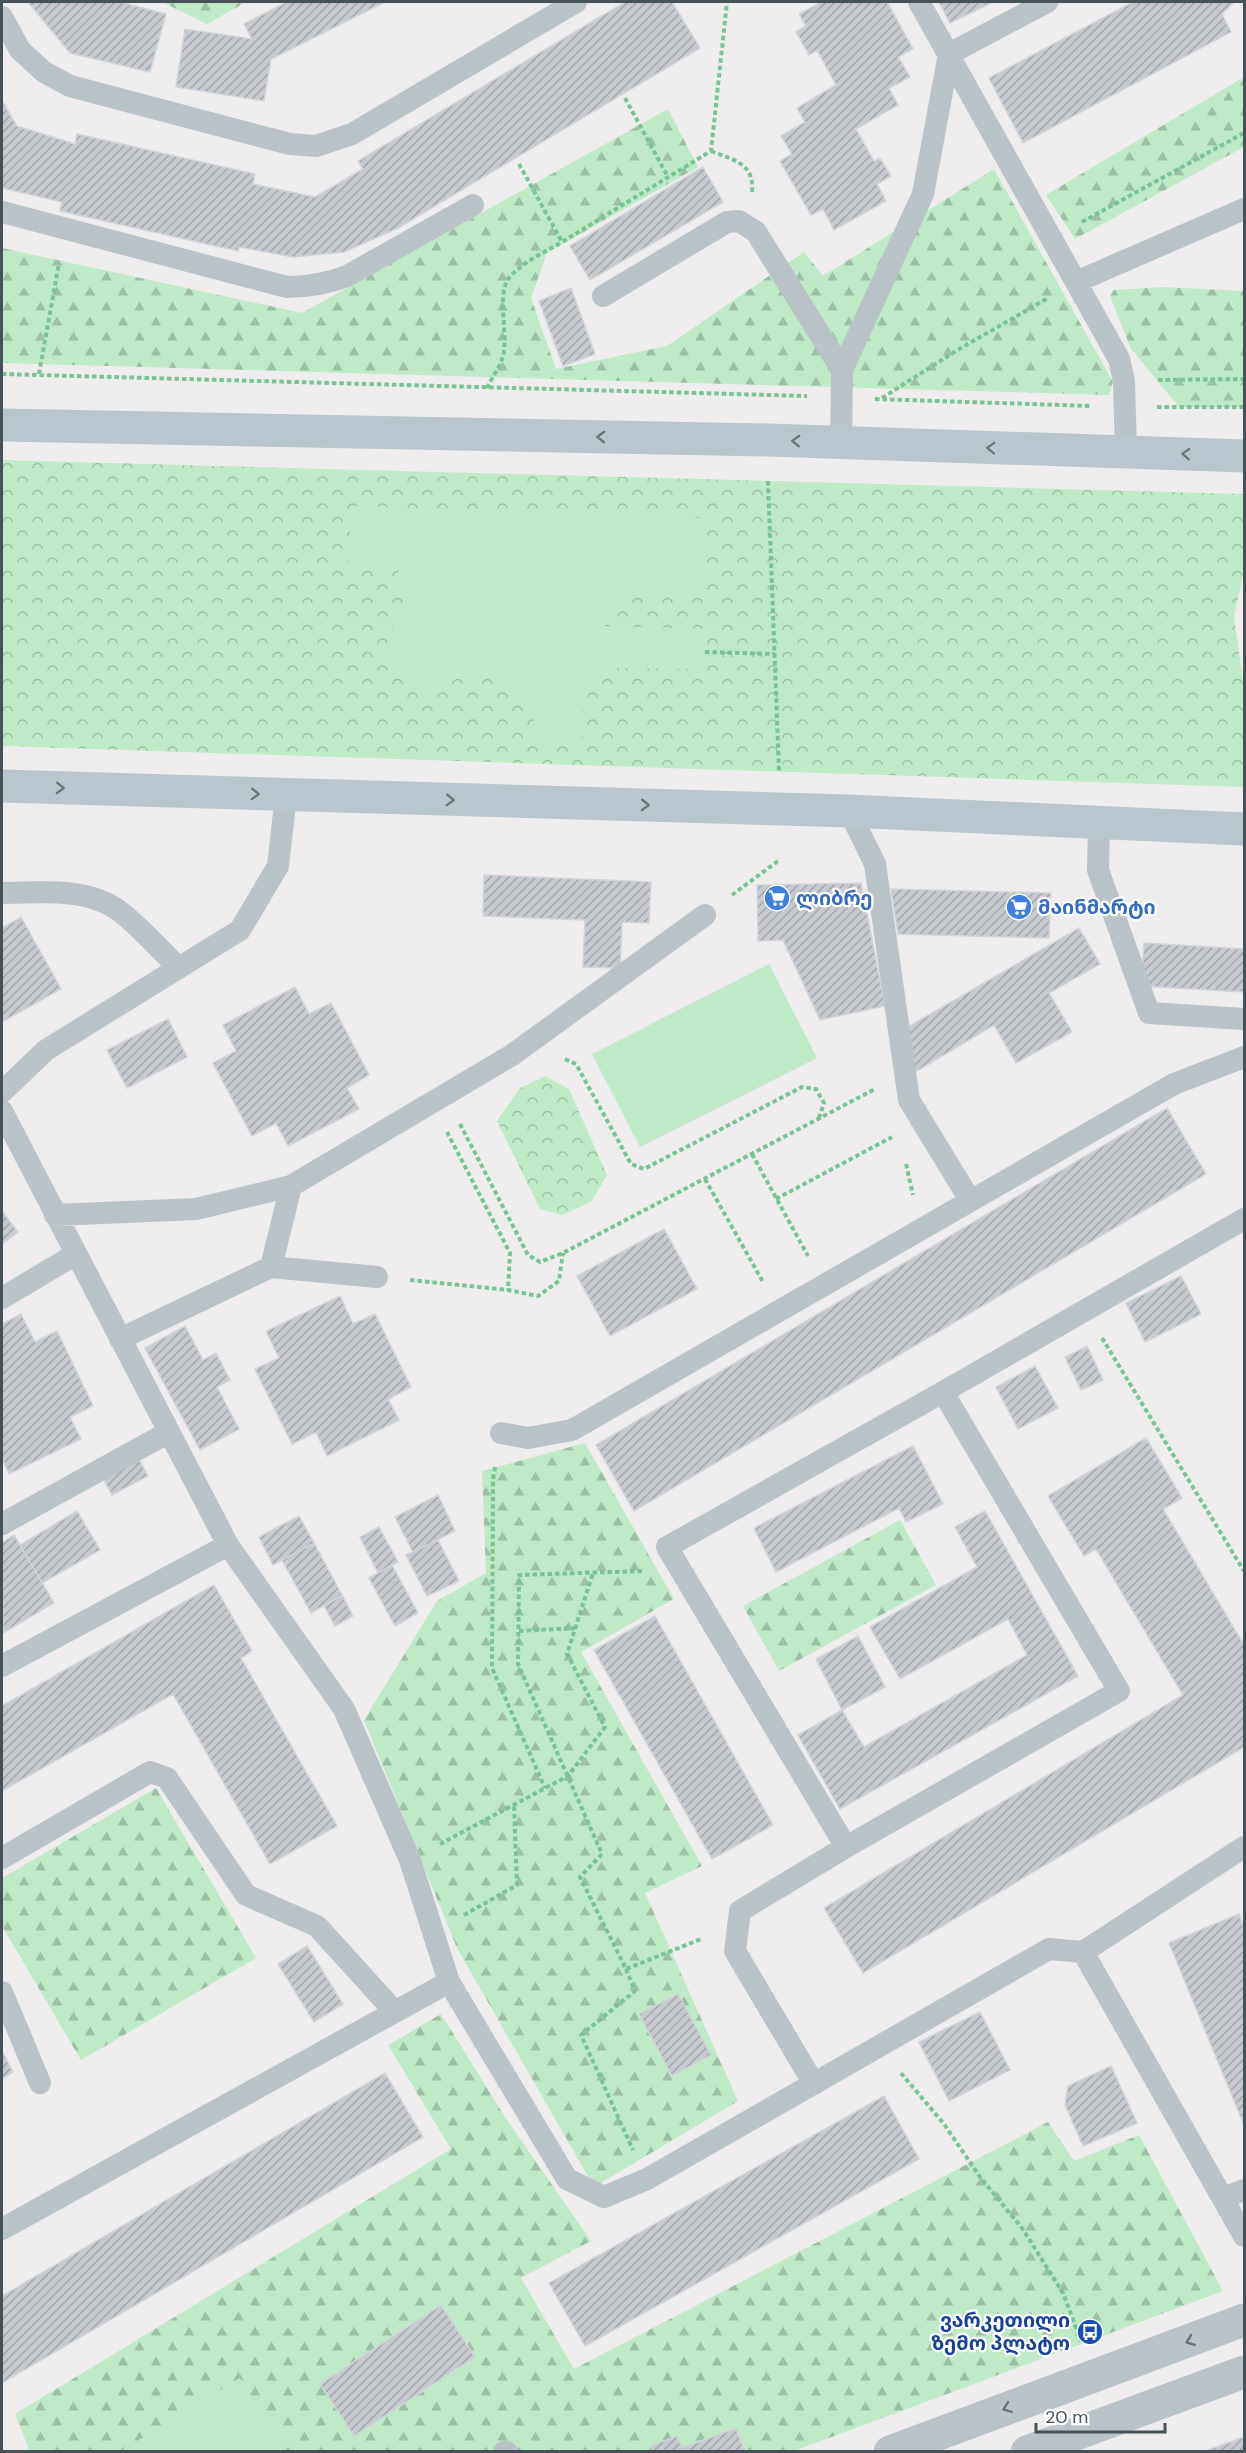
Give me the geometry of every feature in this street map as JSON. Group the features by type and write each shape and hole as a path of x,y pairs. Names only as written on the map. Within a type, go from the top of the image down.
{"main road":[{"path":"3,422 841,443 1245,456"},
{"path":"2,786 849,811 1245,829"}],"street":[{"path":"890,2451 1245,2320"},
{"path":"1027,2451 1245,2372"}],"lane":[{"path":"2,17 20,50 44,72 70,86 290,144 316,146 352,134 576,2"},
{"path":"919,2 1119,359 1126,407 1126,452"},
{"path":"949,54 1047,2"},
{"path":"841,443 842,370 922,194 949,54"},
{"path":"2,212 287,287 304,287 325,285 347,276 472,205"},
{"path":"1076,282 1245,209"},
{"path":"603,296 727,222 739,221 756,232 842,370"},
{"path":"2,1092 46,1050 240,930 278,866 286,795"},
{"path":"849,811 875,864 909,1100 970,1200"},
{"path":"1100,822 1098,870 1149,1013 1245,1020"},
{"path":"2,893 64,892 97,899 116,908 179,968"},
{"path":"55,1215 196,1209 291,1186 512,1054 705,915"},
{"path":"501,1433 528,1438 572,1430 1174,1084 1245,1057"},
{"path":"2,1111 228,1545 344,1709 410,1860 449,1982 567,2180 604,2197 647,2179 1049,1949 1083,1952 1245,1846"},
{"path":"272,1267 291,1186"},
{"path":"846,1847 667,1547 1245,1219"},
{"path":"2,1298 76,1254"},
{"path":"120,1339 272,1267 377,1277"},
{"path":"814,2084 735,1951 740,1911 846,1847 1119,1691 943,1392"},
{"path":"2,1524 169,1432"},
{"path":"2,1666 228,1545"},
{"path":"2,1858 150,1772 167,1778 246,1895 317,1926 394,2012"},
{"path":"1083,1952 1245,2236"},
{"path":"2,2229 449,1982"},
{"path":"2,1992 40,2083"},
{"path":"1223,2198 1245,2190"}],"path":[{"path":"711,151 728,2"},
{"path":"625,98 668,177"},
{"path":"1052,238 1245,133"},
{"path":"486,388 504,354 503,295 508,279 528,262 711,151"},
{"path":"711,151 743,164 751,176 753,190 739,221"},
{"path":"519,164 562,242"},
{"path":"39,374 66,227"},
{"path":"882,399 956,351 1076,282"},
{"path":"2,374 1126,407 1245,407"},
{"path":"1124,381 1245,379"},
{"path":"768,481 779,772"},
{"path":"705,652 775,654"},
{"path":"705,915 778,861"},
{"path":"563,1058 576,1064 631,1164 644,1169 802,1087 816,1089 824,1103 819,1118"},
{"path":"458,1120 528,1255 540,1262 563,1253 875,1089 880,1098"},
{"path":"432,1102 510,1253 508,1290"},
{"path":"776,1199 899,1133"},
{"path":"752,1154 811,1261"},
{"path":"904,1156 919,1229"},
{"path":"705,1179 766,1287"},
{"path":"377,1277 508,1290 538,1296 559,1281 563,1253"},
{"path":"1086,1311 1245,1570"},
{"path":"501,1433 493,1479 492,1668 545,1788"},
{"path":"647,2179 581,2034 635,1992 626,1968 580,1877 602,1854 518,1664 519,1575 682,1569"},
{"path":"410,1860 568,1776 605,1727 567,1654 593,1572"},
{"path":"519,1631 575,1628"},
{"path":"455,1920 517,1885 514,1805"},
{"path":"626,1968 739,1924"},
{"path":"879,2047 944,2124 980,2176 1022,2228 1064,2293 1095,2376"}],"green space":[{"path":"162,2 246,2 207,24"},
{"path":"1244,77 1244,147 1075,239 1046,195"},
{"path":"668,109 698,167 547,253 531,298 556,369 667,346 804,252 823,276 994,169 1113,382 1109,395 2,363 2,248 302,313"},
{"path":"1163,287 1244,291 1244,407 1179,407 1131,349 1110,296 1114,290"},
{"path":"2,460 1244,494 1244,570 1234,617 1244,687 1244,787 2,746"},
{"path":"351,506 703,518 704,593 639,590 599,610 599,626 705,629 705,669 612,668 595,674 582,690 582,742 540,741 526,694 503,683 476,676 457,679 435,689 416,686 402,673 387,644 397,617 408,609 398,570 348,567"},
{"path":"769,964 817,1058 640,1147 592,1054"},
{"path":"545,1076 569,1089 607,1175 591,1202 562,1215 540,1209 497,1121 520,1088"},
{"path":"585,1443 674,1599 581,1652 702,1866 645,1893 738,2101 594,2187 457,1948 364,1720 437,1601 486,1573 482,1471"},
{"path":"900,1520 936,1585 779,1671 743,1606"},
{"path":"156,1788 256,1958 81,2060 2,1926 2,1878"},
{"path":"441,2014 505,2117 591,2241 521,2278 574,2369 1048,2122 1074,2161 1139,2135 1223,2291 794,2451 30,2452 15,2414 451,2149 388,2045"},
{"path":"240,2378 285,2451 121,2451"}],"building":[{"path":"28,2 120,2 166,14 150,72 70,53"},
{"path":"287,2 385,2 271,59 264,101 176,87 185,29 252,39 244,24"},
{"path":"625,2 672,2 700,48 398,228 344,252 293,257 239,247 238,251 60,211 62,202 2,188 2,101 17,126 75,144 77,134 255,174 253,184 315,197 363,169 358,161"},
{"path":"822,2 887,2 913,49 898,57 910,77 889,88 898,105 856,129 874,161 880,158 891,176 877,184 886,201 834,230 823,209 811,215 780,161 792,154 781,136 805,122 797,108 836,85 817,50 809,55 796,32 806,26 799,14"},
{"path":"939,2 993,2 950,23"},
{"path":"1133,2 1234,2 1222,14 1231,32 1023,143 989,78"},
{"path":"703,167 723,202 590,280 570,246"},
{"path":"571,288 595,354 563,366 539,301"},
{"path":"484,875 651,882 649,923 622,922 620,968 583,967 585,920 483,916"},
{"path":"861,883 885,1006 820,1020 783,940 758,941 757,885"},
{"path":"891,889 1051,893 1049,938 898,934"},
{"path":"21,917 61,989 2,1022 2,928"},
{"path":"1079,928 1100,964 1049,993 1072,1032 1016,1063 994,1025 912,1074 906,1028"},
{"path":"1144,943 1244,949 1244,992 1141,986"},
{"path":"295,987 309,1014 331,1003 369,1075 347,1088 359,1109 288,1146 276,1123 252,1136 213,1063 236,1051 223,1025"},
{"path":"168,1019 187,1057 127,1088 107,1050"},
{"path":"1167,1108 1206,1174 634,1511 596,1445"},
{"path":"2,1211 18,1232 2,1244"},
{"path":"664,1229 697,1289 610,1336 577,1276"},
{"path":"1181,1276 1201,1314 1145,1342 1126,1303"},
{"path":"340,1296 353,1324 375,1314 411,1387 388,1399 399,1420 327,1456 316,1432 292,1444 255,1369 279,1358 266,1331"},
{"path":"21,1314 35,1342 57,1331 93,1406 70,1417 81,1439 9,1474 2,1458 2,1324"},
{"path":"185,1326 203,1360 216,1353 230,1380 217,1387 239,1429 200,1450 145,1348"},
{"path":"1087,1346 1103,1380 1081,1390 1065,1357"},
{"path":"1035,1366 1058,1408 1018,1429 996,1387"},
{"path":"1146,1438 1182,1498 1163,1509 1244,1645 1244,1747 863,1973 824,1908 1183,1695 1096,1549 1084,1556 1048,1496"},
{"path":"913,1446 943,1504 906,1522 899,1508 776,1572 754,1528"},
{"path":"137,1456 148,1476 112,1495 102,1476"},
{"path":"438,1495 455,1531 413,1552 395,1517"},
{"path":"77,1511 100,1550 42,1583 20,1545"},
{"path":"985,1511 1078,1676 840,1809 798,1735 842,1710 864,1747 1027,1655 1008,1619 900,1679 870,1627 977,1567 955,1527"},
{"path":"299,1516 314,1543 273,1565 259,1537"},
{"path":"379,1527 398,1562 378,1573 360,1537"},
{"path":"14,1535 54,1603 3,1633 2,1543"},
{"path":"438,1540 459,1581 427,1596 406,1555"},
{"path":"314,1543 342,1595 311,1613 282,1560"},
{"path":"392,1565 418,1613 395,1626 369,1578"},
{"path":"214,1585 252,1651 241,1658 337,1826 270,1864 173,1694 2,1791 2,1706"},
{"path":"342,1595 353,1616 335,1626 324,1606"},
{"path":"655,1616 773,1825 712,1859 594,1650"},
{"path":"858,1636 885,1687 842,1710 816,1659"},
{"path":"1239,1914 1244,1928 1244,2125 1169,1943"},
{"path":"307,1946 343,2004 314,2022 278,1964"},
{"path":"678,1994 711,2055 672,2076 639,2014"},
{"path":"980,2012 1010,2070 949,2101 919,2042"},
{"path":"2,2051 13,2072 2,2079"},
{"path":"1111,2066 1137,2123 1083,2146 1065,2105 1068,2086"},
{"path":"385,2073 423,2137 2,2383 2,2296"},
{"path":"884,2096 919,2159 585,2346 549,2283"},
{"path":"441,2305 475,2357 354,2436 320,2384"},
{"path":"736,2428 745,2452 684,2452 682,2448"},
{"path":"677,2436 684,2452 653,2452 651,2446"},
{"path":"1244,2437 1244,2452 1202,2452"}],"place":[{"name":"ლიბრე","path":"777,898"},
{"name":"მაინმარტი","path":"1019,907"},
{"name":"ვარკეთილი ზემო პლატო","path":"1090,2332"}]}
